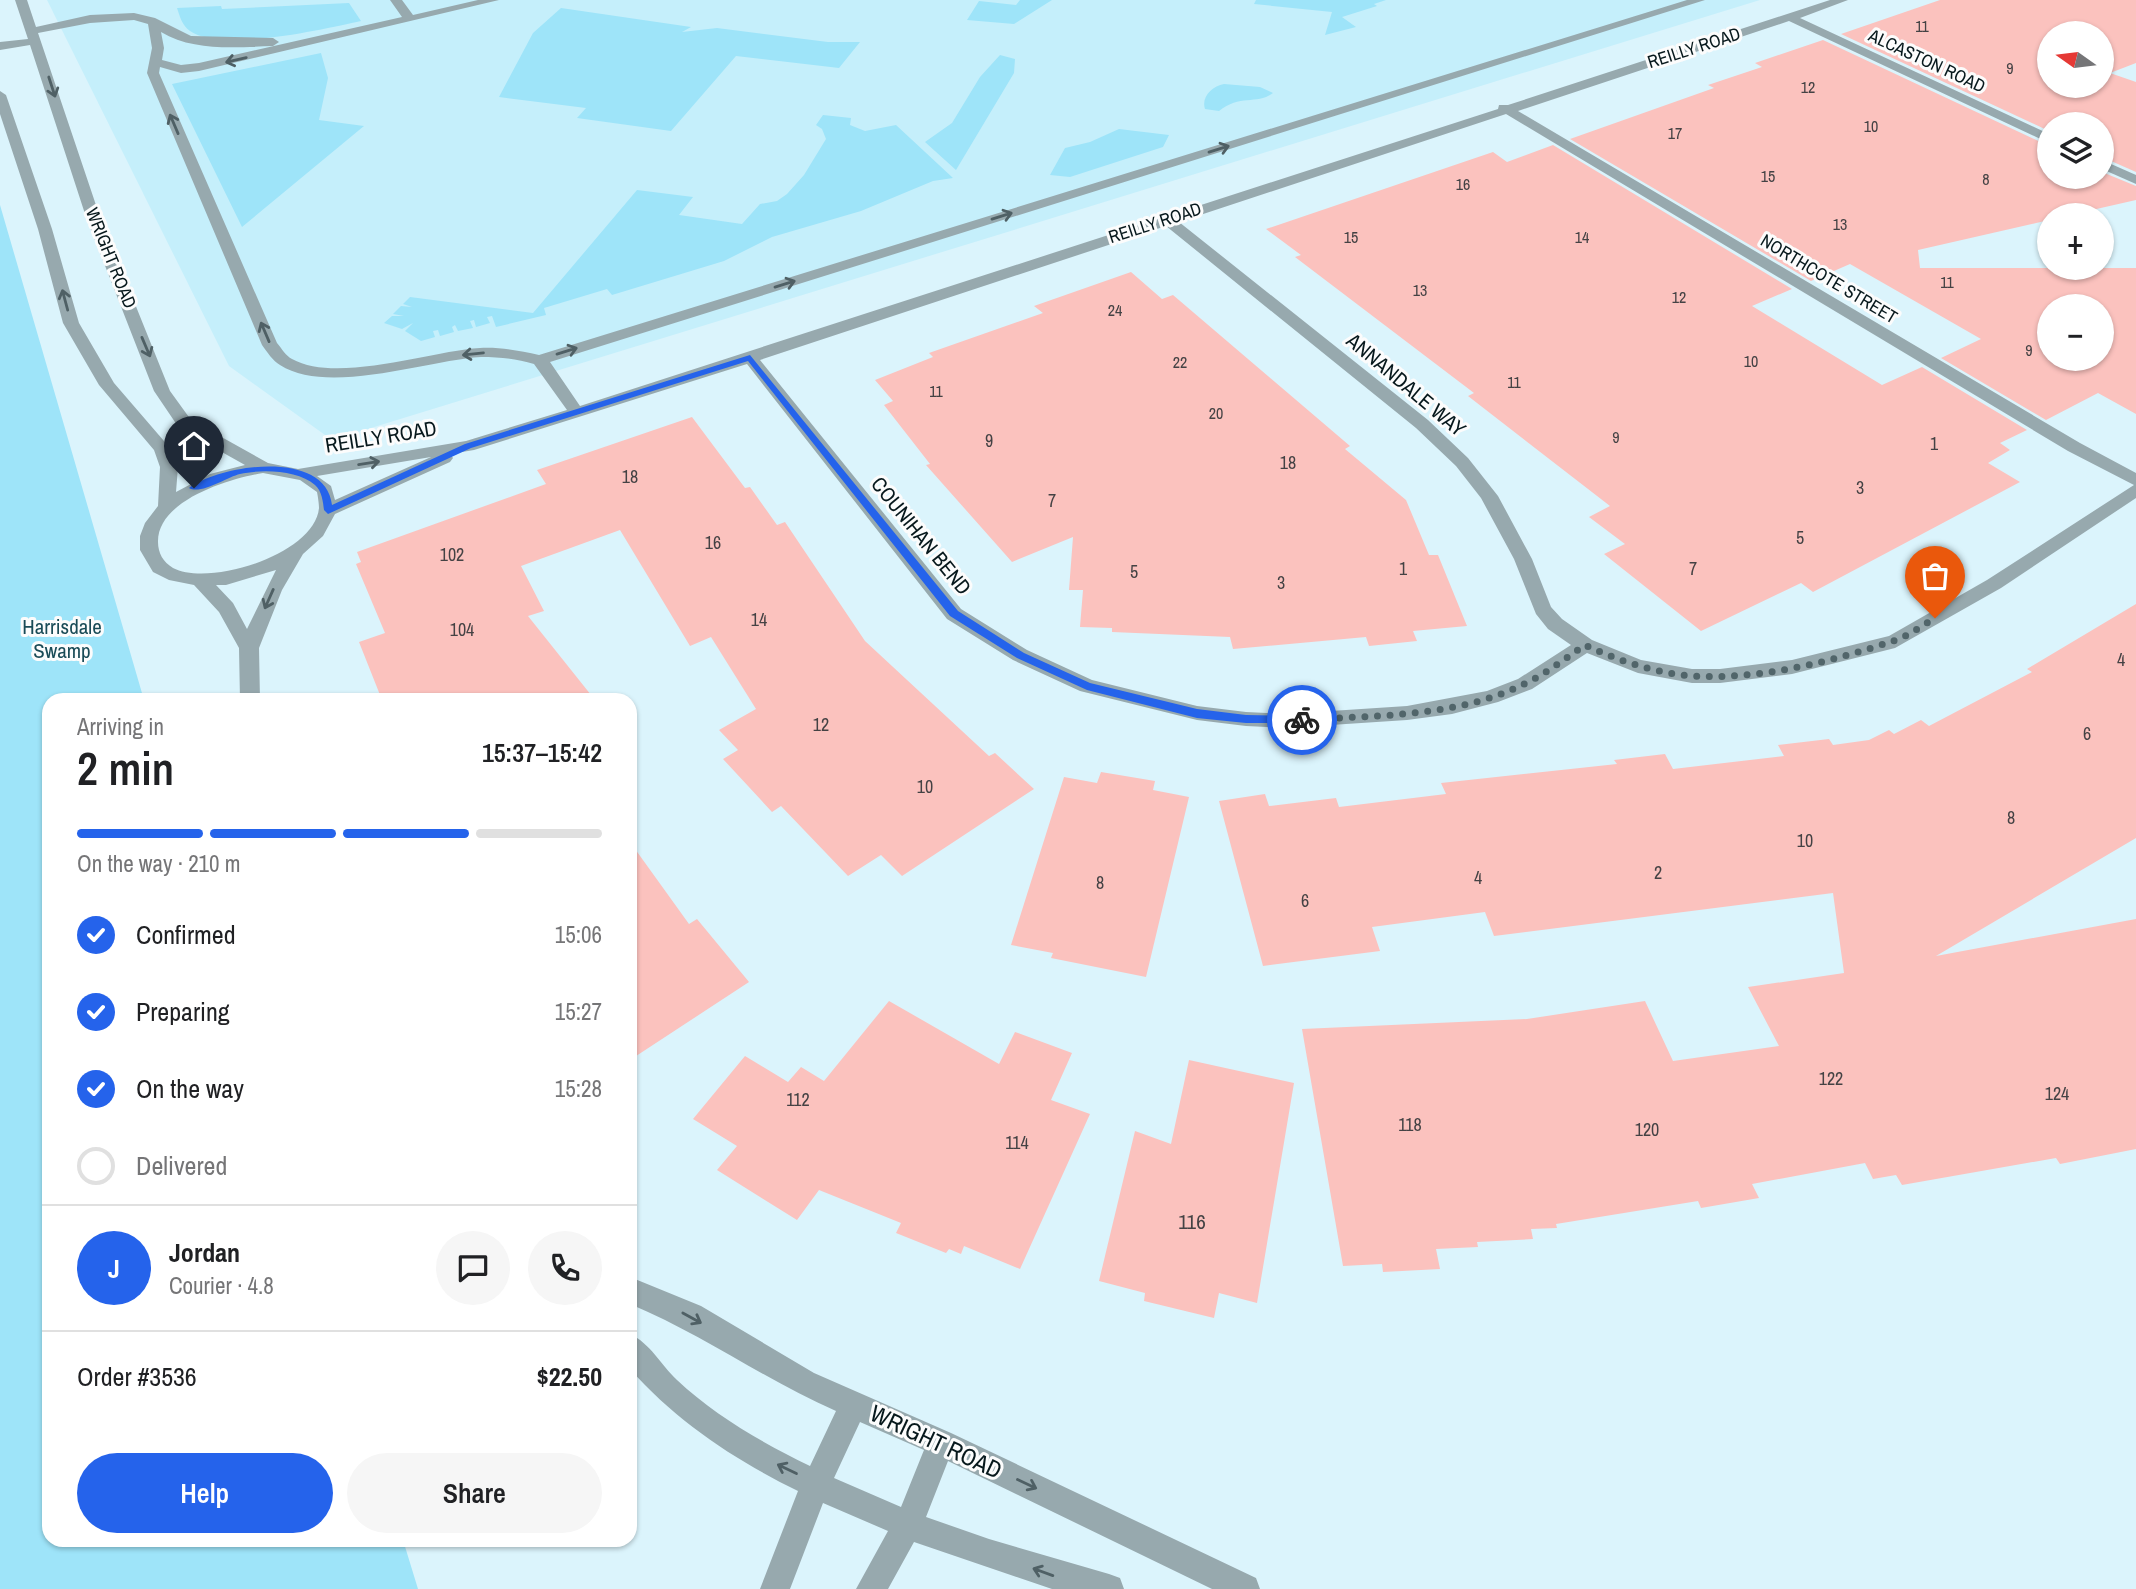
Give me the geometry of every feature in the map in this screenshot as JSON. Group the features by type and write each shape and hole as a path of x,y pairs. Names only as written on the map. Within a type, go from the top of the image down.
{"street":[{"name":"WRIGHT ROAD","path":"21,0 93,217 167,399 185,424 199,435 263,468"},
{"path":"396,0 409,18"},
{"path":"154,24 158,48 152,73 270,345 286,363 335,374 365,373 469,354 505,352 540,360 1699,0"},
{"name":"REILLY ROAD","path":"302,473 468,446 577,413 1504,108 1842,0"},
{"path":"154,62 181,69 199,67 302,41 485,1"},
{"path":"0,46 67,23 129,17 149,20 176,36 197,41 302,41"},
{"name":"ALCASTON ROAD","path":"1789,17 2037,133"},
{"path":"0,95 45,229 71,323 102,377 162,448 169,467 167,507"},
{"name":"NORTHCOTE STREET","path":"1504,108 2074,447 2136,480"},
{"path":"2114,169 2136,180"},
{"name":"ANNANDALE WAY","path":"1166,219 1422,424 1462,462 1507,526 1543,608 1555,624 1585,645 1611,658 1665,672 1720,676 1792,667 1895,641 1994,584 2136,489"},
{"name":"COUNIHAN BEND","path":"750,358 954,614 1020,655 1087,686 1197,713 1246,719 1285,721 1407,713 1452,707 1492,697 1525,684 1585,645"},
{"path":"540,360 577,413"},
{"name":"REILLY ROAD","path":"328,510 468,446"},
{"name":"WRIGHT ROAD","path":"295,554 250,575 201,581 158,567 148,552 148,535 157,517 167,507 194,488 216,478 263,468 302,473"},
{"path":"302,473 318,482 327,495 328,510"},
{"name":"WRIGHT ROAD","path":"250,693 249,648 273,590 295,554 317,533 328,510"},
{"name":"WRIGHT ROAD","path":"201,581 226,608 249,648"},
{"name":"WRIGHT ROAD","path":"637,1293 691,1316 804,1383 941,1443 1245,1589"},
{"path":"637,1358 646,1372 695,1415 764,1458 817,1484 909,1523 1054,1576 1109,1589"},
{"path":"775,1589 796,1528 854,1404"},
{"path":"871,1589 909,1523 941,1443"}],"shaded area":[{"path":"47,0 1760,0 332,440 229,366"}],"green space":[{"path":"1020,0 1052,0 1014,24 967,20 979,1 1016,5"},
{"path":"1256,0 1386,0 1374,4 1377,6 1342,17 1356,27 1325,35 1332,12 1254,4"},
{"path":"349,3 361,21 248,40 205,37 190,31 183,23 177,8 221,6 222,9"},
{"path":"561,8 691,27 682,32 717,28 828,42 860,42 839,68 736,56 671,131 577,118 586,108 499,97 533,33"},
{"path":"321,53 328,78 319,120 364,126 242,227 172,84"},
{"path":"1000,55 1015,59 1014,73 956,170 925,142 952,123 980,77"},
{"path":"1224,84 1260,87 1273,93 1267,97 1234,103 1219,111 1205,109 1208,93"},
{"path":"823,115 851,118 850,125 865,131 896,125 953,178 933,181 861,211 772,237 724,261 612,295 607,289 544,308 546,315 496,327 492,316 487,317 490,323 476,327 474,320 470,321 473,328 458,331 455,325 452,327 454,332 440,336 438,330 433,331 435,337 421,341 405,331 413,323 402,329 384,323 392,316 404,316 393,314 401,306 412,307 403,304 410,297 533,313 637,190 693,197 679,215 742,224 760,204 777,201 804,175 826,139 822,129 816,125"},
{"path":"1119,129 1169,135 1163,147 1070,177 1050,175 1065,148 1090,142"},
{"name":"Harrisdale Swamp","path":"0,205 142,693 42,693 42,1547 405,1547 418,1589 0,1589"}],"building":[{"path":"1940,0 2136,0 2136,63 2114,71 2114,21 2037,21 2037,98 2114,98 2114,74 2136,82 2136,172 2114,162 2114,112 2037,112 2037,125 1841,34"},
{"path":"1823,40 2037,140 2037,189 2114,189 2114,177 2136,186 2136,200 2114,205 2037,203 2037,223 1918,250 1920,268 2037,268 2037,280 2114,280 2114,268 2136,268 2136,414 2098,393 2046,420 1941,358 1981,339 1850,264 1811,281 1570,139 1714,88 1708,85 1762,67 1755,63"},
{"path":"1553,145 1792,289 1752,306 1882,385 1922,367 2027,430 2000,443 2010,450 1988,463 2020,482 1813,592 1801,583 1701,631 1604,554 1625,544 1589,517 1610,506 1468,396 1474,393 1295,257 1301,255 1266,229 1493,152 1507,162"},
{"path":"1131,272 1162,299 1173,295 1350,446 1345,449 1406,500 1429,555 1438,555 1467,626 1413,631 1417,641 1369,646 1366,637 1233,649 1230,637 1112,632 1112,628 1080,627 1083,590 1069,590 1073,537 1012,562 926,465 930,464 884,405 893,401 875,380 933,357 929,353 1043,313 1034,306"},
{"path":"692,417 745,488 750,487 777,525 785,522 865,641 989,756 995,753 1034,789 902,876 881,855 848,876 781,806 772,812 723,759 738,750 719,730 756,709 711,637 690,646 620,530 521,566 544,611 528,616 589,693 379,693 359,642 385,633 356,564 361,562 357,552 546,484 537,470"},
{"path":"2136,604 2136,838 1936,956 2136,919 2136,1149 2060,1164 2056,1158 1902,1185 1896,1175 1873,1179 1865,1163 1752,1184 1759,1198 1701,1208 1698,1201 1556,1224 1557,1228 1531,1229 1533,1239 1477,1242 1478,1247 1436,1249 1440,1269 1383,1272 1382,1264 1343,1266 1302,1029 1527,1019 1645,1001 1673,1061 1779,1046 1748,987 1844,973 1833,893 1494,936 1485,912 1372,927 1380,951 1263,966 1219,801 1265,794 1269,806 1336,798 1339,807 1446,794 1441,783 1617,764 1614,760 1665,754 1673,769 1784,756 1778,745 1829,739 1833,745 1869,740 1889,730 1894,734 1921,720 1929,726 2032,672 2027,669"},
{"path":"1101,772 1155,781 1153,790 1189,797 1146,977 1051,958 1053,953 1011,945 1064,777 1097,783"},
{"path":"637,852 689,924 697,919 749,982 637,1055"},
{"path":"889,1001 999,1064 1015,1032 1072,1053 1051,1100 1090,1114 1020,1269 964,1246 961,1254 949,1249 946,1253 896,1233 901,1223 819,1190 797,1220 717,1170 737,1146 693,1119 745,1056 788,1082 801,1067 824,1081"},
{"path":"1189,1060 1294,1083 1257,1303 1219,1293 1214,1318 1144,1301 1145,1293 1099,1281 1135,1131 1171,1144"}],"way so far":[{"path":"1302,720 1407,713 1452,707 1492,697 1525,684 1585,645 1611,658 1651,669 1692,676 1720,676 1792,667 1895,641 1935,618"}],"route":[{"path":"194,488 240,471 284,469 302,473 318,482 327,495 328,510 468,446 750,358 954,614 1020,655 1087,686 1142,702 1197,713 1246,719 1302,720"}]}
